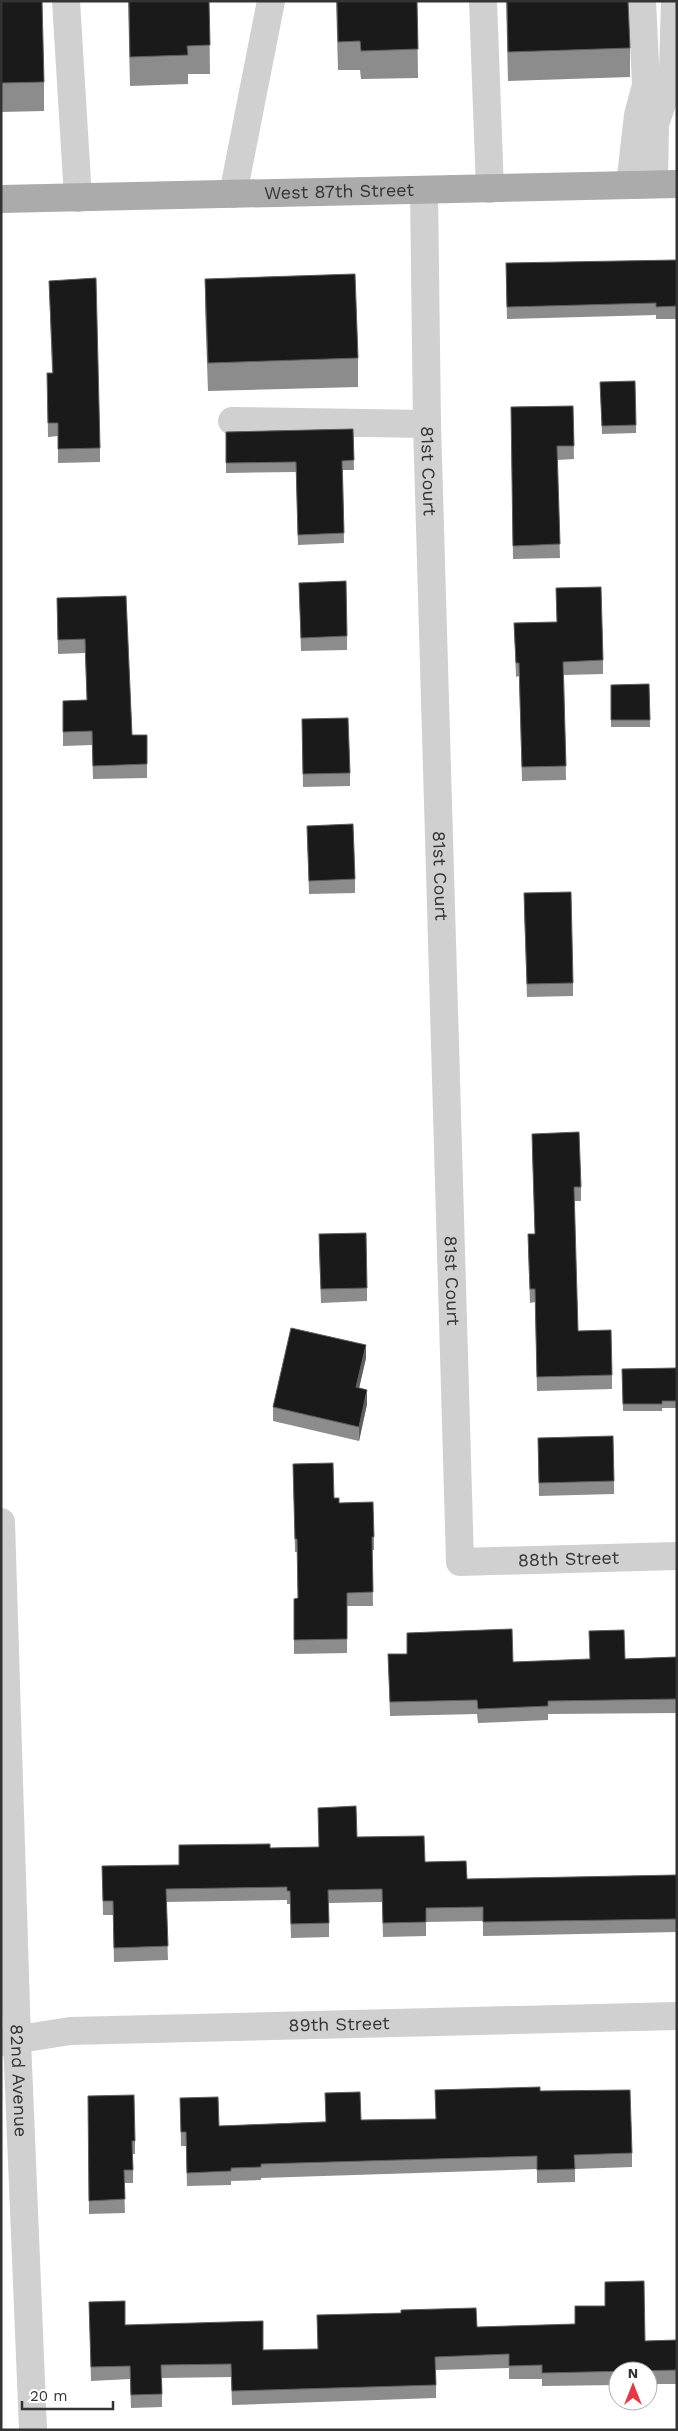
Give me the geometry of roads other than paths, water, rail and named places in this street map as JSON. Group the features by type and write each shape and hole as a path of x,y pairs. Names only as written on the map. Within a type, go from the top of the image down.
{"main road":[{"name":"West 87th Street","path":"1,199 653,184"}],"street":[{"path":"66,1 78,198"},
{"path":"233,194 272,1"},
{"path":"483,1 490,188"},
{"path":"642,1 646,85 638,115 653,184"},
{"path":"653,184 655,124 673,71 675,1"},
{"name":"81st Court","path":"424,190 427,424 460,1562"},
{"path":"232,421 427,424"},
{"name":"82nd Avenue","path":"1,1522 9,2041 32,2430"},
{"name":"88th Street","path":"460,1562 677,1556"},
{"name":"89th Street","path":"9,2041 70,2030 677,2016"}]}
